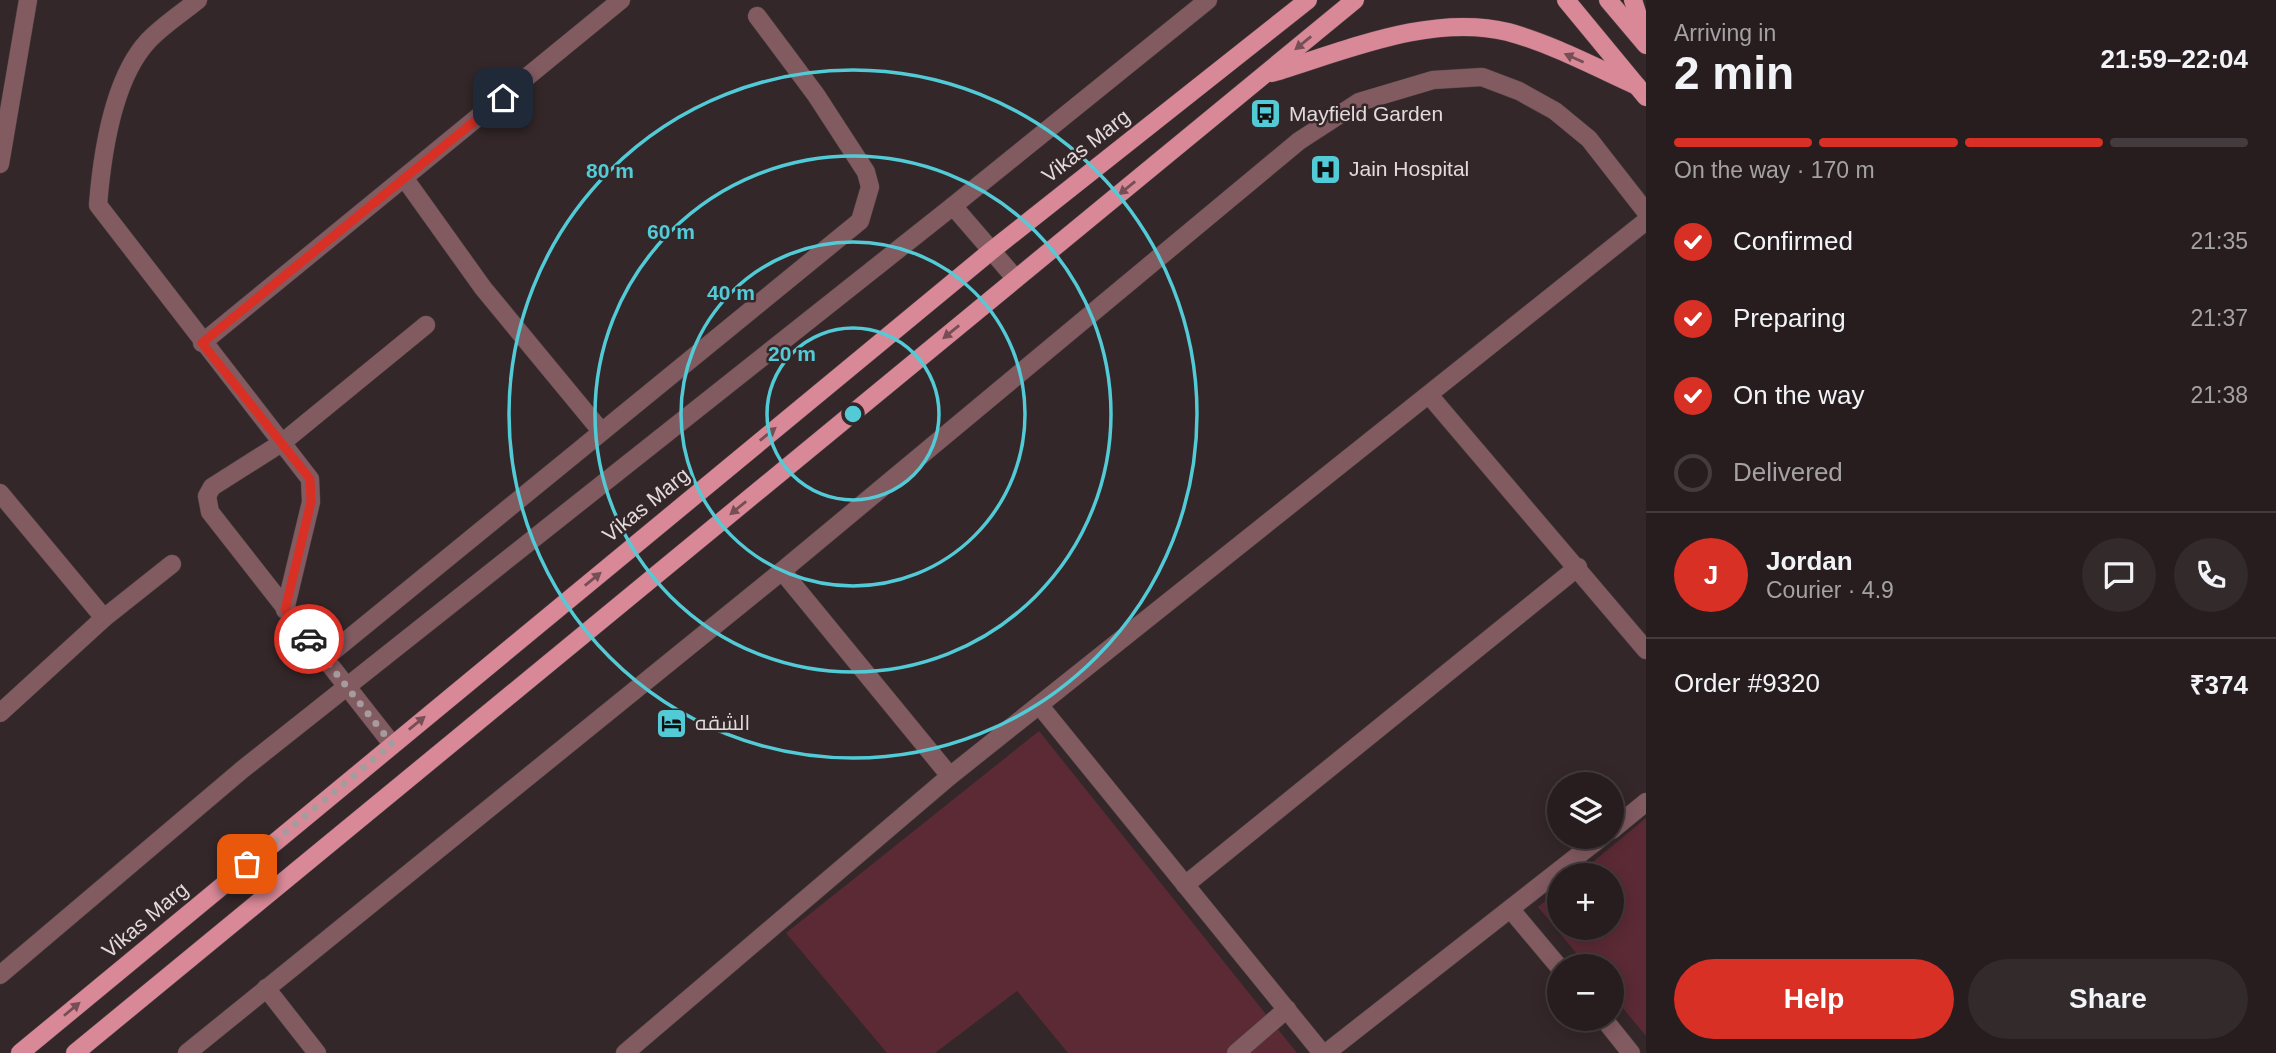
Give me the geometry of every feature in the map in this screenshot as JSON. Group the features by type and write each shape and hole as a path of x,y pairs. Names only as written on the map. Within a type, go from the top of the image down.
{"main road":[{"name":"Vikas Marg","path":"20,1053 991,251 1308,0"},
{"path":"75,1053 1355,0"},
{"path":"1566,0 1641,92"},
{"path":"1608,0 1646,43"},
{"path":"1633,0 1646,43"},
{"path":"1264,75 1400,36 1456,27 1506,32 1551,47 1641,92"}],"street":[{"path":"0,164 28,0"},
{"path":"198,0 147,42 128,74 112,114 101,166 98,205 202,343 310,479 312,488 285,610"},
{"path":"202,343 621,0"},
{"path":"0,975 243,769 953,206 1208,0"},
{"path":"325,658 860,221 870,187 866,172 816,95 757,16"},
{"path":"187,1053 782,570 1299,141 1359,102 1433,80 1482,77 1520,91 1555,111 1589,139 1646,212"},
{"path":"405,179 483,288 601,431"},
{"path":"953,206 1016,279"},
{"path":"625,1053 950,776 1646,221"},
{"path":"392,744 210,512 207,496 212,487 283,442 426,326"},
{"path":"1429,394 1646,650"},
{"path":"0,494 104,618"},
{"path":"0,713 104,618 172,564"},
{"path":"1185,885 1578,567"},
{"path":"782,570 950,776"},
{"path":"1040,706 1324,1053 1512,911 1587,849"},
{"path":"1624,820 1646,802"},
{"path":"1512,911 1548,954"},
{"path":"266,988 317,1053"},
{"path":"1236,1053 1287,1009"},
{"path":"1613,1031 1631,1053"}],"shaded area":[{"path":"1039,731 1297,1053 1068,1053 1017,991 935,1053 887,1053 786,933"},
{"path":"1646,818 1646,1036 1624,1009 1624,954 1577,954 1565,940 1624,940 1624,863 1592,863 1608,849 1624,849 1624,836"},
{"path":"1547,900 1547,918 1538,907"}],"way so far":[{"path":"247,864 392,744 309,639"}],"place":[{"name":"Mayfield Garden","path":"1266,114"},
{"name":"Jain Hospital","path":"1326,169"},
{"name":"الشقه","path":"672,723"}],"route":[{"path":"309,639 285,610 311,502 310,479 202,343 503,98"}]}
